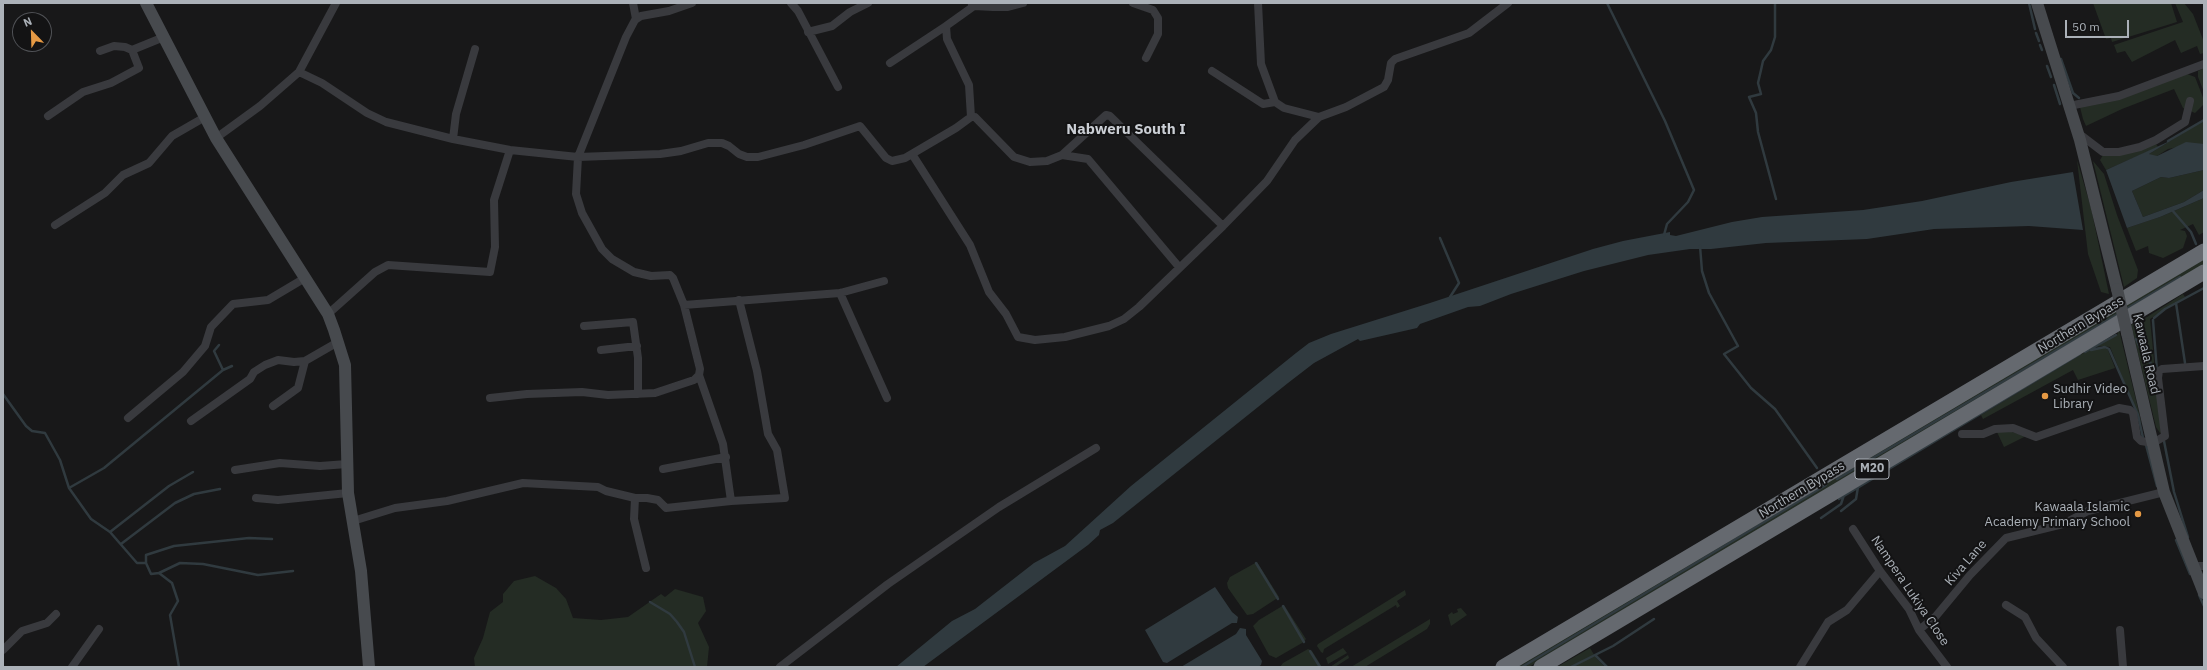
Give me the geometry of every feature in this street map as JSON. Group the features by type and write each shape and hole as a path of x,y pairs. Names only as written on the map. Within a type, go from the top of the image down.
{"highway":[{"name":"Northern Bypass","path":"1504,667 2204,251"},
{"name":"Northern Bypass","path":"1541,667 2204,272"}],"street":[{"path":"146,3 216,138 283,241 304,278 328,314 338,342 345,365 348,493 361,571 369,667"},
{"path":"216,138 260,106 299,72 336,3"},
{"path":"633,3 636,19"},
{"path":"692,3 669,11 641,16 636,19 626,37 578,157 576,194 582,213 602,249 612,259 634,272 650,276 670,275 673,278 684,304 700,369 699,375 726,457 731,501"},
{"path":"791,3 798,11 838,86"},
{"path":"808,32 832,26 850,12 868,3"},
{"path":"890,63 946,26 973,5 1008,7 1023,3"},
{"path":"1133,3 1153,10 1158,18 1158,34 1146,58"},
{"path":"1258,3 1261,64 1276,102 1284,108 1319,117"},
{"path":"912,154 970,245 989,292 1006,314 1015,332 1022,338 1035,340 1065,337 1110,326 1124,319 1138,307 1223,226 1267,181 1295,140 1319,117 1346,107 1384,87 1388,80 1391,63 1395,59 1470,33 1508,3"},
{"name":"Kawaala Road","path":"2037,3 2078,133 2117,289 2153,444 2160,493 2198,566 2204,593"},
{"path":"946,26 947,39 969,85 971,117"},
{"path":"100,51 114,46 125,47 132,50 164,37"},
{"path":"453,139 456,114 475,49"},
{"path":"48,116 83,92 111,83 139,68 132,50"},
{"path":"2069,106 2119,96 2204,64"},
{"path":"1212,71 1263,104 1276,102"},
{"path":"299,72 322,83 367,113 386,122 453,139 510,150 578,157 660,154 681,151 708,143 722,143 729,146 739,154 747,157 758,157 804,145 860,126 886,158 892,161 912,154 956,128 971,117"},
{"path":"2078,133 2102,152 2119,152 2140,147 2156,140 2185,122 2190,101"},
{"path":"971,117 975,117 1018,160 1030,162 1047,161 1062,155 1103,117 1110,116 1223,226"},
{"path":"55,226 105,193 123,176 149,163 172,136 205,117"},
{"path":"328,314 375,272 388,265 490,272 495,247 494,200 510,150"},
{"path":"1062,155 1088,159 1179,267"},
{"path":"128,418 183,372 205,346 212,327 233,304 268,300 304,278"},
{"path":"684,304 840,293 884,281"},
{"path":"840,293 887,398"},
{"path":"353,521 395,508 448,501 522,483 598,487 606,491 635,498 658,500 666,508 731,501 785,498 777,450 768,434 757,370 739,300"},
{"path":"584,326 633,322 637,346 638,394"},
{"path":"191,421 250,379 254,372 265,365 278,360 294,362 305,361 338,342"},
{"path":"601,350 637,346"},
{"path":"273,406 298,388 305,361"},
{"path":"1962,434 1983,434 1995,429 2013,428 2036,437 2119,408 2130,410 2133,413 2136,431 2140,441 2153,444 2165,436 2158,378 2162,369 2204,366"},
{"path":"490,398 574,393 608,395 655,393 694,380 699,375"},
{"path":"780,667 888,584 999,507 1096,448"},
{"path":"663,469 726,457"},
{"path":"235,470 280,463 320,466 347,464"},
{"path":"256,498 278,500 348,493"},
{"name":"Kiva Lane","path":"1919,630 1936,616 1970,575 2006,538 2063,524 2088,511 2160,493"},
{"path":"635,498 634,518 646,568"},
{"name":"Nampera Lukiya Close","path":"1853,529 1880,571 1909,609 1919,630 1947,667"},
{"path":"1800,667 1828,622 1852,605 1880,571"},
{"path":"2006,605 2025,618 2036,638 2063,667"},
{"path":"3,650 22,631 47,623 56,614"},
{"path":"72,667 99,629"},
{"path":"2120,630 2123,667"}],"shaded area":[{"path":"2093,3 2171,3 2177,22 2112,42 2111,38 2106,39"},
{"path":"2175,3 2184,3 2193,14 2204,42 2204,53 2200,54 2197,46 2181,53 2175,40 2132,62 2125,51 2117,53 2114,45 2183,22"},
{"path":"2204,68 2204,92 2198,77 2198,71"},
{"path":"2187,74 2195,77 2204,100 2204,104 2195,113 2183,108 2174,89 2122,109 2086,126 2080,107"},
{"path":"2204,120 2204,144 2195,144 2168,149 2157,156 2152,156 2149,154"},
{"path":"2172,140 2149,154 2157,156 2186,142 2204,144 2204,170 2169,178 2161,177 2132,191 2143,217 2184,202 2204,190 2204,198 2160,217 2127,228 2106,170"},
{"path":"2155,142 2158,147 2106,170 2100,160 2103,155"},
{"path":"2077,160 2091,208 2109,294 2101,292 2088,254"},
{"path":"2093,161 2104,174 2117,215 2138,270 2137,278 2124,287"},
{"path":"2204,170 2204,190 2184,202 2143,217 2132,191 2161,177 2169,178"},
{"path":"2073,172 2083,230 2029,226 1934,229 1867,239 1766,243 1711,249 1690,249 1648,255 1584,271 1511,294 1480,306 1468,307 1420,324 1417,328 1360,341 1358,339 1314,363 1113,523 1100,530 1099,535 1088,545 923,667 896,667 952,621 975,609 1034,563 1065,546 1131,486 1309,343 1331,334 1593,249 1623,241 1670,232 1670,235 1676,236 1732,222 1762,217 1863,210 1922,201 2011,182"},
{"path":"2204,198 2204,232 2199,235 2193,224 2180,230 2185,231 2187,236 2183,248 2163,258 2149,253 2148,246 2136,251 2127,228 2160,217"},
{"path":"2204,256 2204,267 1529,667 1513,667"},
{"path":"2183,294 2185,297 2150,319 2160,433 2156,427 2131,325 2147,317"},
{"path":"2119,330 2142,425 2110,347 2101,346 2092,348 2117,335"},
{"path":"2104,347 2108,350 2115,368 2078,380 2073,370 1983,419 1981,415 2085,352"},
{"path":"2005,430 2026,436 2004,447 1997,432"},
{"path":"1257,562 1279,597 1253,614 1247,615 1228,588 1227,583 1230,577"},
{"path":"535,576 556,588 566,599 573,618 601,620 628,617 661,594 665,597 675,589 703,597 706,611 698,623 709,647 707,667 475,667 474,658 483,638 490,612 503,602 503,594 514,581"},
{"path":"1215,587 1232,612 1238,617 1237,623 1232,623 1167,663 1163,662 1145,630"},
{"path":"1405,590 1406,595 1397,601 1400,606 1397,608 1396,605 1324,649 1323,653 1321,652 1317,646 1318,644"},
{"path":"1284,605 1306,639 1302,643 1276,658 1269,655 1253,626 1259,620"},
{"path":"1461,608 1467,615 1451,626 1448,615 1452,612 1453,614 1458,612 1457,609"},
{"path":"1430,619 1430,624 1427,629 1365,667 1351,667"},
{"path":"1240,628 1246,629 1246,635 1262,661 1261,665 1258,667 1181,667 1236,634"},
{"path":"1343,648 1347,653 1328,664 1326,658"},
{"path":"1590,648 1596,658 1605,667 1557,667"},
{"path":"1308,649 1312,651 1322,667 1280,667 1283,663"},
{"path":"1348,655 1349,658 1335,667 1330,667"}],"waterway":[{"path":"1607,3 1665,121 1694,190 1688,202 1667,224 1664,235"},
{"path":"1775,3 1775,37 1771,50 1763,61 1758,83 1761,94 1749,97 1756,113 1758,132 1776,199"},
{"path":"2029,3 2035,29"},
{"path":"2036,33 2039,41"},
{"path":"2040,45 2042,50"},
{"path":"2061,59 2073,93 2079,98"},
{"path":"2047,66 2051,77"},
{"path":"2054,85 2060,104"},
{"path":"2168,141 2204,120"},
{"path":"2172,210 2191,232 2196,244"},
{"path":"1440,238 1459,283 1450,297"},
{"path":"1700,246 1702,271 1709,293 1738,346 1724,354 1751,388 1775,409 1817,468"},
{"path":"2126,309 2180,277"},
{"path":"2154,318 2165,309 2204,288"},
{"path":"2176,303 2185,363"},
{"path":"1837,479 2118,314"},
{"path":"2153,320 2157,371"},
{"path":"2085,352 2116,335"},
{"path":"2136,339 2144,357 2157,369"},
{"path":"219,345 214,351 223,370"},
{"path":"2091,350 2105,347 2109,349 2138,415 2143,438"},
{"path":"1839,499 2080,354"},
{"path":"69,488 104,468 223,370 232,366"},
{"path":"3,394 26,426 32,431 45,433 60,460 69,488 91,519 110,532 137,563 146,563 151,574 159,573 172,583 178,601 170,615 179,667"},
{"path":"2164,441 2174,492 2188,537"},
{"path":"2146,445 2157,486"},
{"path":"110,532 169,486 193,472"},
{"path":"1522,667 1826,485"},
{"path":"1841,511 1856,499 1858,487"},
{"path":"121,544 175,503 194,494 220,489"},
{"path":"1821,518 1841,504 1844,495"},
{"path":"146,563 146,555 174,546 249,538 272,539"},
{"path":"2176,540 2190,574"},
{"path":"159,573 180,563 203,564 258,575 293,571"},
{"path":"1256,563 1278,599"},
{"path":"2199,595 2204,606"},
{"path":"650,602 670,614 684,632 695,667"},
{"path":"1283,606 1304,642"},
{"path":"1571,667 1613,646 1654,619"},
{"path":"1310,651 1320,667"},
{"path":"1596,656 1607,667"}],"place":[{"name":"Sudhir Video Library","path":"2045,396"},
{"name":"Kawaala Islamic Academy Primary School","path":"2138,514"}],"district":[{"name":"Nabweru South I","path":"1126,130"}]}
